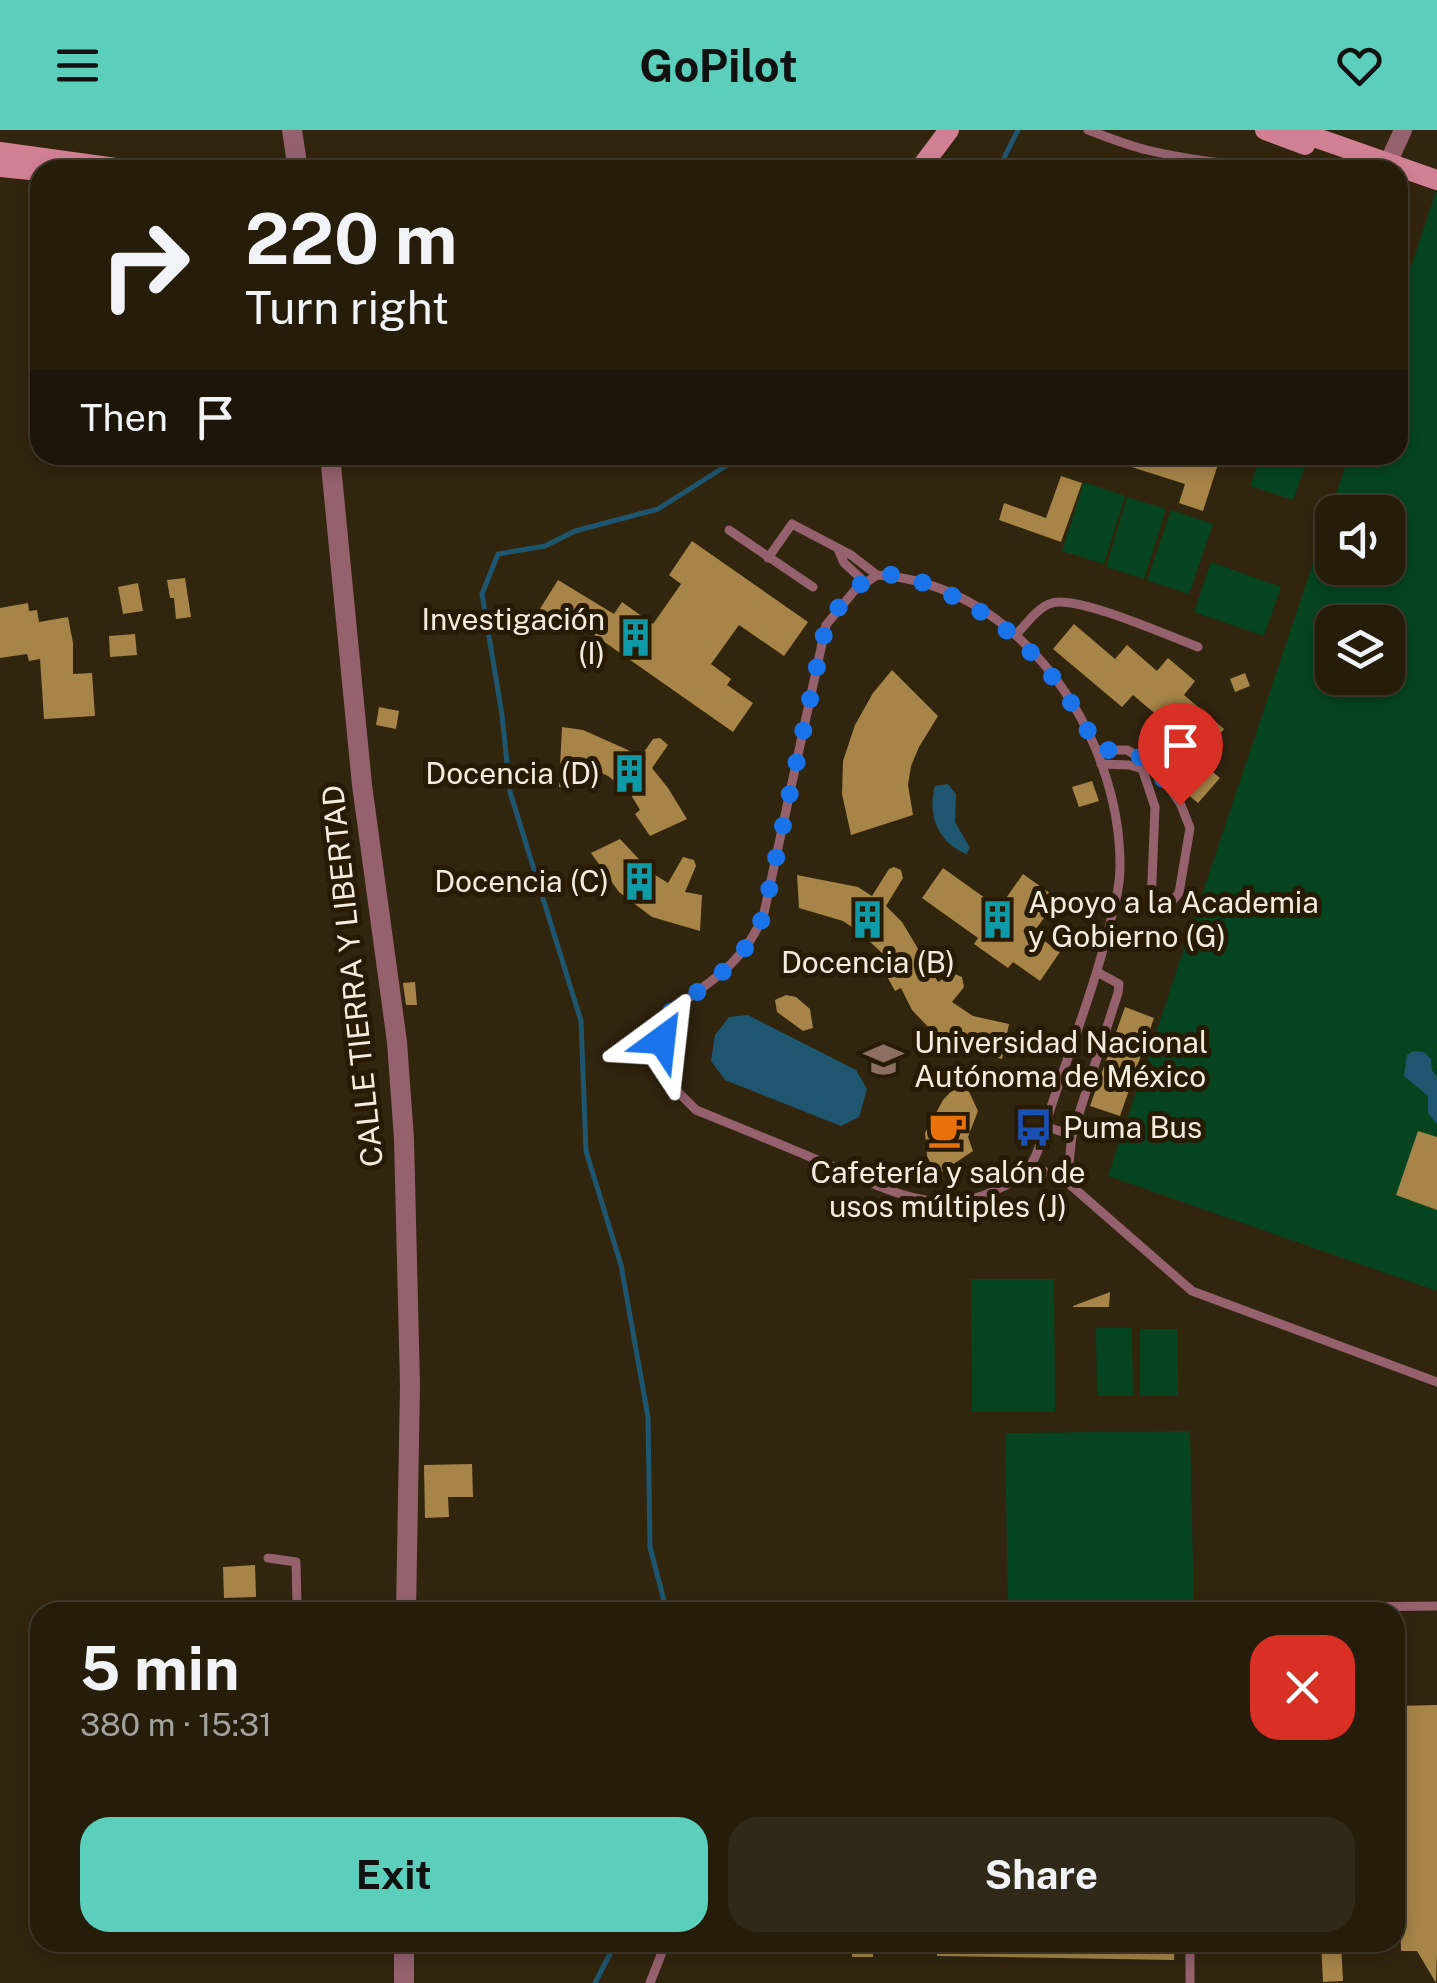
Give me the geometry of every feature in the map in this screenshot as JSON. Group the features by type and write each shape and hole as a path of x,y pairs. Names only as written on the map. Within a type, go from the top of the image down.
{"main road":[{"path":"914,160 936,130"},
{"path":"926,160 949,130"},
{"path":"1265,130 1360,160"},
{"path":"1294,130 1366,160"},
{"path":"0,152 58,160"},
{"path":"0,167 30,170"},
{"path":"1408,173 1437,180"},
{"path":"1408,177 1437,189"}],"street":[{"path":"292,130 296,160"},
{"path":"1391,160 1402,130"},
{"name":"CALLE TIERRA Y LIBERTAD","path":"331,465 362,785 396,1042 404,1139 410,1386 406,1602"},
{"path":"404,1952 404,1983"}],"lane":[{"path":"1088,130 1190,160"},
{"path":"768,558 792,524 851,554 876,575"},
{"path":"729,530 813,587"},
{"path":"838,549 844,563 865,582"},
{"path":"876,575 910,577 956,596 1016,635 1050,671 1098,750 1113,808 1120,864 1119,888 1097,972 1031,1165 995,1192 953,1203 903,1195 696,1110 677,1091 662,1040 664,1017 726,972 755,937 764,914 826,625 842,604 876,575"},
{"path":"1016,635 1045,606 1058,601 1083,605 1198,647"},
{"path":"1098,750 1127,750 1156,767 1190,828 1178,893 1166,908 1151,905 1155,807 1143,771"},
{"path":"1101,764 1129,765 1143,771 1156,767"},
{"path":"1068,1182 1072,1135 1118,994 1114,979 1097,972"},
{"path":"1044,1126 1072,1135"},
{"path":"1031,1165 1068,1182 1192,1292 1437,1382"},
{"path":"268,1558 296,1562 297,1602"},
{"path":"1405,1606 1437,1606"},
{"path":"650,1983 662,1952"},
{"path":"1190,1952 1190,1983"}],"green space":[{"path":"1436,191 1437,192 1437,1291 1108,1176 1315,557 1315,585 1405,585 1405,495 1336,495 1346,465 1408,465 1408,276"},
{"path":"1257,465 1305,465 1293,500 1250,486"},
{"path":"1084,482 1125,496 1104,564 1062,551"},
{"path":"1127,497 1166,509 1144,579 1106,567"},
{"path":"1171,510 1213,524 1189,594 1147,580"},
{"path":"1211,562 1281,587 1264,636 1194,612"},
{"path":"971,1279 1054,1279 1055,1412 972,1412"},
{"path":"1096,1328 1132,1328 1133,1396 1097,1396"},
{"path":"1140,1329 1177,1329 1178,1396 1140,1396"},
{"path":"1190,1431 1194,1602 1008,1602 1005,1433"}],"water":[{"path":"948,784 956,794 955,822 970,848 966,854 948,842 934,817 935,786"},
{"path":"748,1015 856,1070 867,1089 859,1117 841,1126 725,1080 711,1061 715,1035 729,1017"},
{"path":"1424,1052 1431,1059 1437,1077 1437,1124 1428,1113 1428,1096 1404,1076 1407,1055"}],"building":[{"path":"1125,465 1218,465 1203,511 1179,503 1185,484"},
{"path":"1061,476 1082,483 1061,542 999,520 1004,503 1046,518"},
{"name":"Investigación (I)","path":"692,541 808,622 784,656 739,625 711,664 731,679 727,685 753,703 733,732 563,613 551,631 533,620 558,580 614,614 622,602 653,624 681,584 669,575"},
{"path":"185,578 191,617 176,619 167,580"},
{"path":"138,583 143,611 123,614 118,587"},
{"path":"28,603 29,611 37,610 39,622 68,617 73,674 92,673 95,716 44,719 40,659 29,661 27,654 0,658 0,608"},
{"path":"1074,624 1115,659 1127,645 1157,671 1168,658 1195,681 1184,695 1224,729 1203,754 1133,695 1122,707 1053,649"},
{"path":"135,634 137,655 110,657 109,636"},
{"path":"892,670 938,716 911,766 908,785 913,815 851,835 842,794 843,761 855,725"},
{"path":"1245,673 1250,686 1235,692 1230,679"},
{"path":"379,707 399,711 396,729 376,725"},
{"name":"Docencia (D)","path":"562,727 583,730 639,759 653,739 660,738 668,745 652,768 687,819 650,836 635,814 640,810 630,793 608,776 573,760 568,788 559,787"},
{"path":"1202,763 1220,778 1198,803 1181,789"},
{"path":"1092,781 1099,801 1079,807 1072,787"},
{"name":"Docencia (C)","path":"620,839 652,873 668,883 683,857 694,860 696,866 685,892 702,895 700,931 652,917 619,892 591,853"},
{"path":"894,867 901,870 903,878 886,906 902,922 938,982 952,973 962,977 964,987 952,1002 973,1016 1009,1024 1002,1059 958,1047 930,1029 912,1010 901,988 895,991 877,958 884,955 861,933 843,921 799,908 797,875 858,887 872,896"},
{"name":"Apoyo a la Academia y Gobierno (G)","path":"943,868 999,908 1023,874 1058,899 1033,933 1060,952 1040,981 1013,962 1008,968 974,944 978,938 922,898"},
{"path":"415,982 417,1005 406,1005 403,983"},
{"path":"786,995 796,997 810,1009 813,1028 803,1031 777,1012 775,1000"},
{"path":"1125,1007 1154,1018 1120,1116 1090,1106"},
{"name":"Cafetería y salón de usos múltiples (J)","path":"963,1079 978,1111 968,1137 973,1151 937,1175 927,1156 925,1133 943,1100"},
{"path":"1418,1131 1437,1137 1437,1210 1396,1195"},
{"path":"1110,1292 1109,1307 1073,1307 1073,1306"},
{"path":"472,1464 473,1497 448,1497 449,1517 425,1518 424,1465"},
{"path":"255,1565 256,1597 224,1598 223,1567"},
{"path":"1437,1705 1436,1983 1417,1951 1405,1951 1405,1706"},
{"path":"852,1952 873,1952 873,1957 852,1957"},
{"path":"937,1952 1174,1952 1174,1960 937,1956"},
{"path":"1322,1952 1342,1952 1343,1981 1323,1982"}],"waterway":[{"path":"1003,160 1018,130"},
{"path":"664,1602 650,1547 648,1417 621,1265 586,1151 581,1021 510,792 482,594 498,554 545,546 575,531 658,509 727,465"},
{"path":"595,1983 611,1952"}],"place":[{"name":"Investigación (I)","path":"635,637"},
{"name":"Docencia (D)","path":"630,774"},
{"name":"Docencia (C)","path":"639,882"},
{"name":"Docencia (B)","path":"868,919"},
{"name":"Apoyo a la Academia y Gobierno (G)","path":"998,920"},
{"name":"Universidad Nacional Autónoma de México","path":"884,1060"},
{"name":"Puma Bus","path":"1033,1128"},
{"name":"Cafetería y salón de usos múltiples (J)","path":"948,1129"}],"route":[{"path":"662,1040 664,1017 726,972 755,937 764,914 826,625 855,590 876,575 910,577 956,596 1016,635 1050,671 1098,750 1138,754 1156,767 1180,805"}]}
